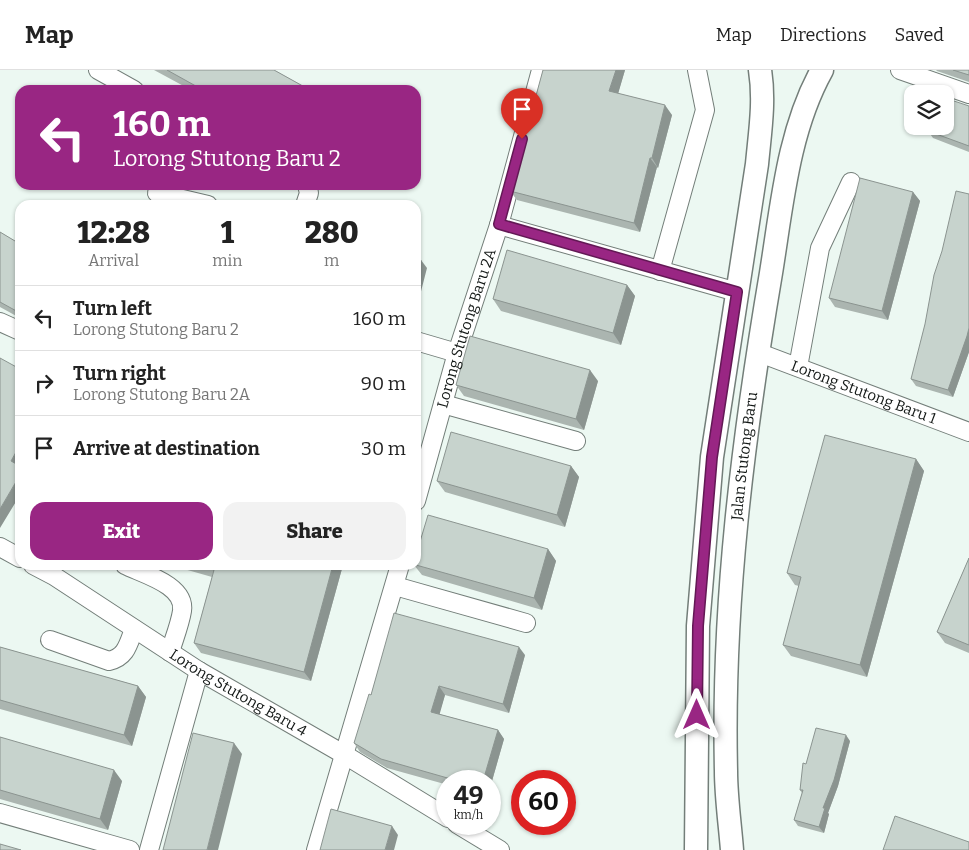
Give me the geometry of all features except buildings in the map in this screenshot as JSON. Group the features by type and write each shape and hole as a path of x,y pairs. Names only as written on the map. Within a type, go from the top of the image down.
{"main road":[{"name":"Jalan Stutong Baru","path":"696,850 698,626 712,457 760,130 762,87 760,70"},
{"name":"Jalan Stutong Baru","path":"732,850 726,772 727,627 740,476 757,352 792,148 814,85 822,70"}],"street":[{"path":"98,70 125,85"},
{"name":"Lorong Stutong Baru 2A","path":"421,482 457,353 499,224 540,70"},
{"path":"660,271 705,110 698,70"},
{"path":"900,70 969,94"},
{"path":"798,367 820,248 852,182"},
{"path":"157,194 185,200"},
{"path":"499,224 737,292"},
{"path":"0,322 15,329"},
{"path":"421,343 457,353"},
{"name":"Lorong Stutong Baru 1","path":"757,352 969,432"},
{"path":"443,404 576,441"},
{"path":"0,547 15,555"},
{"path":"136,570 172,587 181,596 183,609 170,652"},
{"path":"316,850 399,570"},
{"name":"Lorong Stutong Baru 4","path":"56,571 134,630 199,671 345,755 436,811"},
{"path":"395,586 526,623"},
{"path":"50,640 108,661 118,659 124,653 134,630"},
{"path":"149,850 199,671"},
{"path":"0,813 130,850"},
{"path":"475,835 500,850"}],"route":[{"path":"522,139 499,224 737,292 712,457 698,626 697,715"}]}
